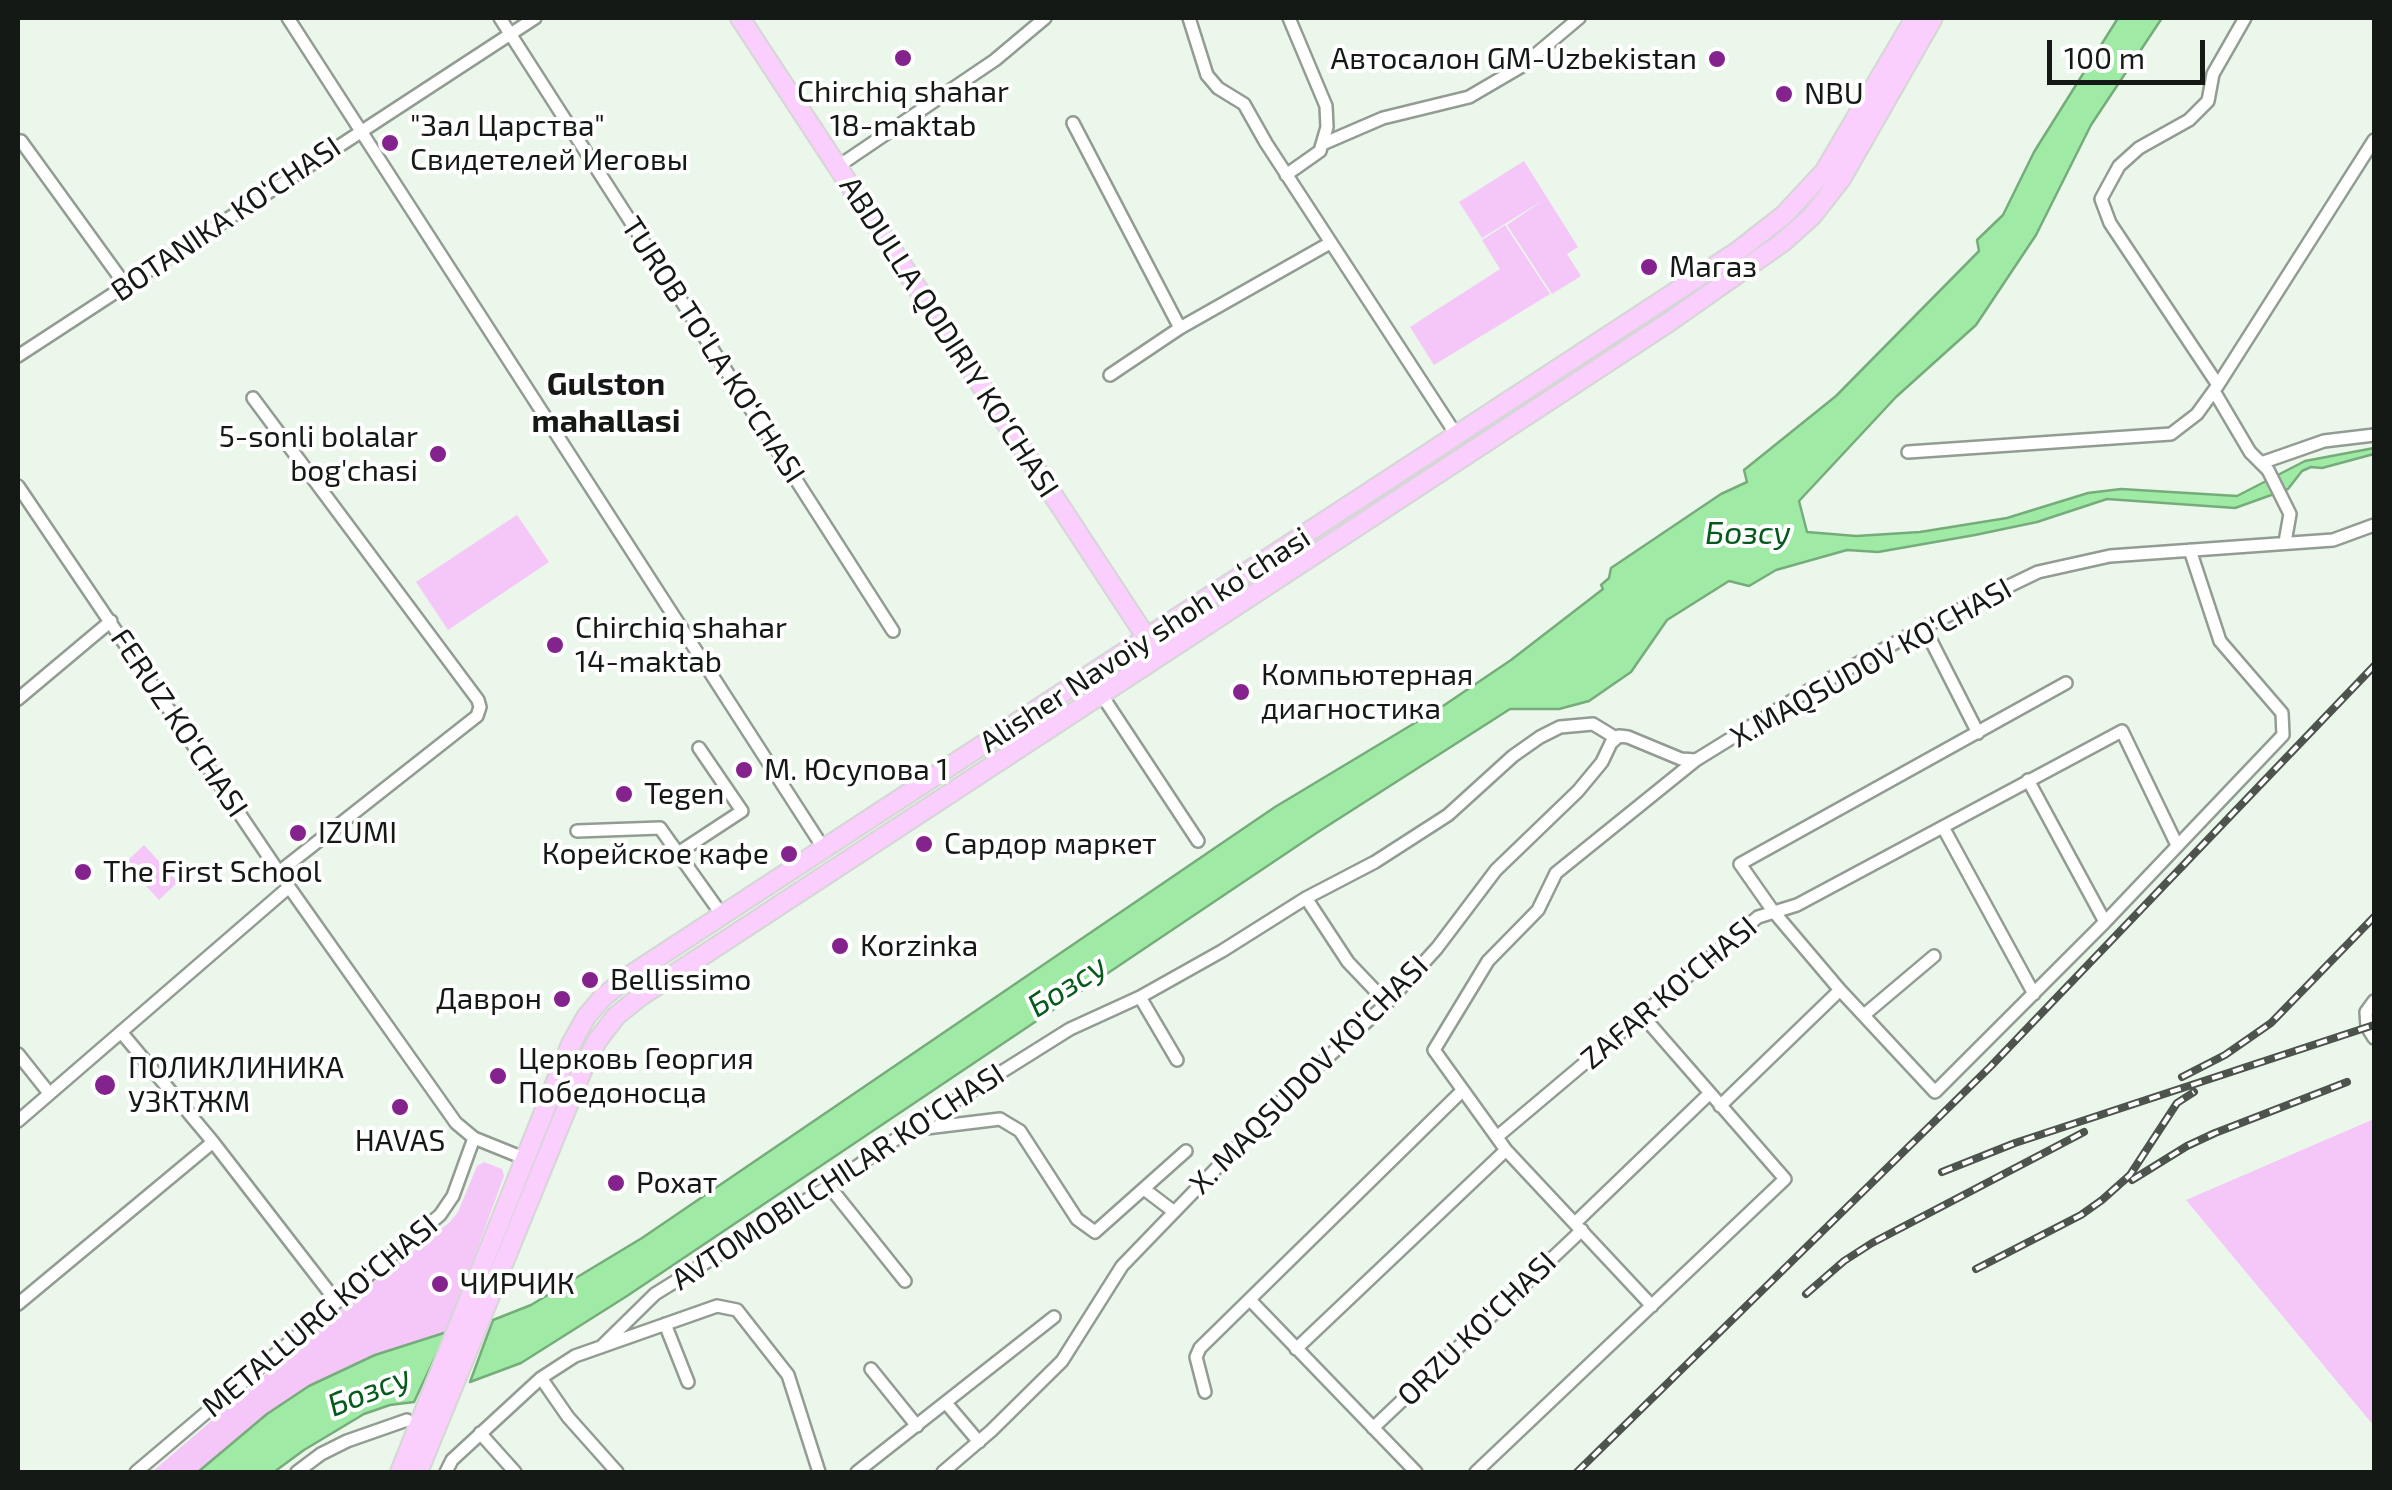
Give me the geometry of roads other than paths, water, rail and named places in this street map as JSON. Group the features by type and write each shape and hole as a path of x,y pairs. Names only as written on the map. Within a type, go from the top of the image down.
{"main road":[{"name":"ABDULLA QODIRIY KO‘CHASI","path":"740,18 1159,656"},
{"name":"Alisher Navoiy shoh koʻchasi","path":"400,1472 571,1044 586,1017 629,976 1707,272 1784,214 1833,159 1915,18"},
{"name":"Alisher Navoiy shoh koʻchasi","path":"418,1472 592,1051 628,1006 1670,322 1791,236 1820,208 1841,179 1934,18"},
{"name":"FERUZ KO‘CHASI","path":"526,1159 545,1166"}],"street":[{"path":"288,18 824,849"},
{"name":"TUROB TO‘LA KO‘CHASI","path":"500,18 893,632"},
{"name":"BOTANIKA KO‘CHASI","path":"18,356 534,18"},
{"path":"837,167 995,60 1045,18"},
{"path":"1190,18 1208,75 1218,88 1244,104 1457,436"},
{"path":"1289,18 1326,106 1325,144"},
{"path":"1286,175 1325,144 1383,118 1469,97 1522,66 1579,18"},
{"path":"2245,18 2213,74 2208,101 2189,120 2138,148 2119,166 2101,199 2104,211 2216,388 2250,452 2265,466 2290,514 2285,542 2333,540 2374,524"},
{"path":"1073,123 1180,328"},
{"path":"22,140 126,286"},
{"path":"1908,452 2170,434 2196,414 2216,388 2374,140"},
{"path":"1110,375 1180,328 1330,243"},
{"path":"253,398 480,707 477,716 279,872"},
{"path":"2265,466 2324,441 2374,436"},
{"name":"FERUZ KO‘CHASI","path":"18,486 289,887 450,1114 474,1138 526,1159"},
{"name":"X.MAQSUDOV KO‘CHASI","path":"1464,1090 1434,1050 1488,961 1538,910 1556,873 1696,760 1806,692 1924,627 2038,572 2110,556 2237,549 2285,542"},
{"path":"2177,845 2122,731 1797,905 1773,911 1935,1092 2106,922 2283,735 2282,713 2220,641 2190,550"},
{"path":"18,699 110,622"},
{"path":"1924,627 1978,733"},
{"name":"ZAFAR KO‘CHASI","path":"1498,1136 1758,917 1773,911 1740,864 2066,683"},
{"path":"1101,694 1198,841"},
{"name":"AVTOMOBILCHILAR KO‘CHASI","path":"601,1347 655,1294 829,1186 909,1130 1070,1029 1140,997 1222,951 1448,815 1540,737 1560,727 1593,724 1616,738"},
{"path":"1616,738 1628,736 1680,759 1696,760"},
{"name":"X. MAQSUDOV KO‘CHASI","path":"942,1472 979,1442 1062,1361 1122,1266 1293,1088 1386,1003 1437,948 1496,870 1578,791 1616,738"},
{"path":"678,853 742,811 700,748"},
{"path":"2028,780 2106,922"},
{"path":"577,831 660,828 722,915"},
{"path":"1944,829 2034,994"},
{"path":"18,1121 289,887"},
{"path":"1306,898 1348,962 1386,1003"},
{"path":"1864,1015 1934,956"},
{"path":"1720,1106 1840,990"},
{"path":"1140,997 1178,1060"},
{"path":"2374,1002 2366,1012 2374,1038"},
{"path":"1476,1472 1785,1180 1642,1015"},
{"path":"121,1032 336,1300"},
{"path":"18,1054 49,1094"},
{"path":"1206,1392 1197,1366 1200,1348 1464,1090 1506,1150 1652,1306"},
{"name":"ORZU KO‘CHASI","path":"1373,1428 1710,1093"},
{"path":"909,1130 1000,1119 1020,1131 1076,1219 1095,1232 1186,1150"},
{"name":"METALLURG KO‘CHASI","path":"136,1472 445,1210 474,1138"},
{"path":"18,1304 213,1142"},
{"path":"1296,1349 1506,1150"},
{"path":"829,1186 906,1280"},
{"path":"1144,1189 1173,1211"},
{"path":"1251,1302 1416,1472"},
{"path":"446,1472 452,1460 541,1378 575,1356 718,1306 737,1310 788,1376 819,1472"},
{"path":"857,1472 1054,1317"},
{"path":"666,1324 688,1382"},
{"path":"871,1369 917,1426"},
{"path":"541,1378 617,1472"},
{"path":"946,1403 979,1442"},
{"path":"298,1472 347,1441 406,1420"},
{"path":"480,1433 515,1472"}],"water":[{"name":"Бозсу","path":"2118,18 2162,18 2091,125 2036,235 1976,325 1896,397 1799,501 1807,532 1856,536 1920,532 2007,518 2088,493 2121,489 2237,496 2305,461 2374,448 2374,454 2322,468 2311,467 2302,471 2288,489 2235,508 2107,499 2037,522 1975,535 1878,552 1847,550 1776,570 1749,586 1729,581 1667,620 1631,672 1589,701 1559,709 1510,709 1318,832 627,1296 521,1363 470,1382 493,1320 531,1305 642,1238 1275,807 1443,706 1511,660 1603,589 1601,585 1609,578 1611,568 1721,494 1747,482 1744,470 1836,396 1979,251 1977,240 2003,215 2034,152"},
{"path":"447,1332 414,1402 364,1414 274,1472 198,1472 267,1414 309,1386 375,1355"}],"railway":[{"path":"1577,1472 1991,1066 2374,666"},
{"path":"2182,1077 2225,1055 2271,1023 2374,917"},
{"path":"1942,1172 2015,1143 2374,1025"},
{"path":"2132,1180 2215,1133 2347,1082"},
{"path":"1976,1269 2081,1215 2102,1200 2130,1175 2177,1103 2194,1092"},
{"path":"1806,1294 1872,1243 2084,1132"}],"place":[{"name":"Chirchiq shahar 18-maktab","path":"903,58"},
{"name":"Автосалон GM-Uzbekistan","path":"1717,59"},
{"name":"NBU","path":"1784,94"},
{"name":"\"Зал Царства\" Свидетелей Иеговы","path":"390,143"},
{"name":"Магаз","path":"1649,267"},
{"name":"5-sonli bolalar bog'chasi","path":"438,454"},
{"name":"Chirchiq shahar 14-maktab","path":"555,645"},
{"name":"Компьютерная диагностика","path":"1241,692"},
{"name":"М. Юсупова 1","path":"744,770"},
{"name":"Tegen","path":"624,794"},
{"name":"IZUMI","path":"298,833"},
{"name":"Сардор маркет","path":"924,844"},
{"name":"Корейское кафе","path":"789,854"},
{"name":"The First School","path":"83,872"},
{"name":"Korzinka","path":"840,946"},
{"name":"Bellissimo","path":"590,980"},
{"name":"Даврон","path":"562,999"},
{"name":"Церковь Георгия Победоносца","path":"498,1076"},
{"name":"ПОЛИКЛИНИКА УЗКТЖМ","path":"105,1085"},
{"name":"HAVAS","path":"400,1107"},
{"name":"Рохат","path":"616,1183"},
{"name":"ЧИРЧИК","path":"440,1284"}],"district":[{"name":"Gulston mahallasi","path":"606,402"}]}
